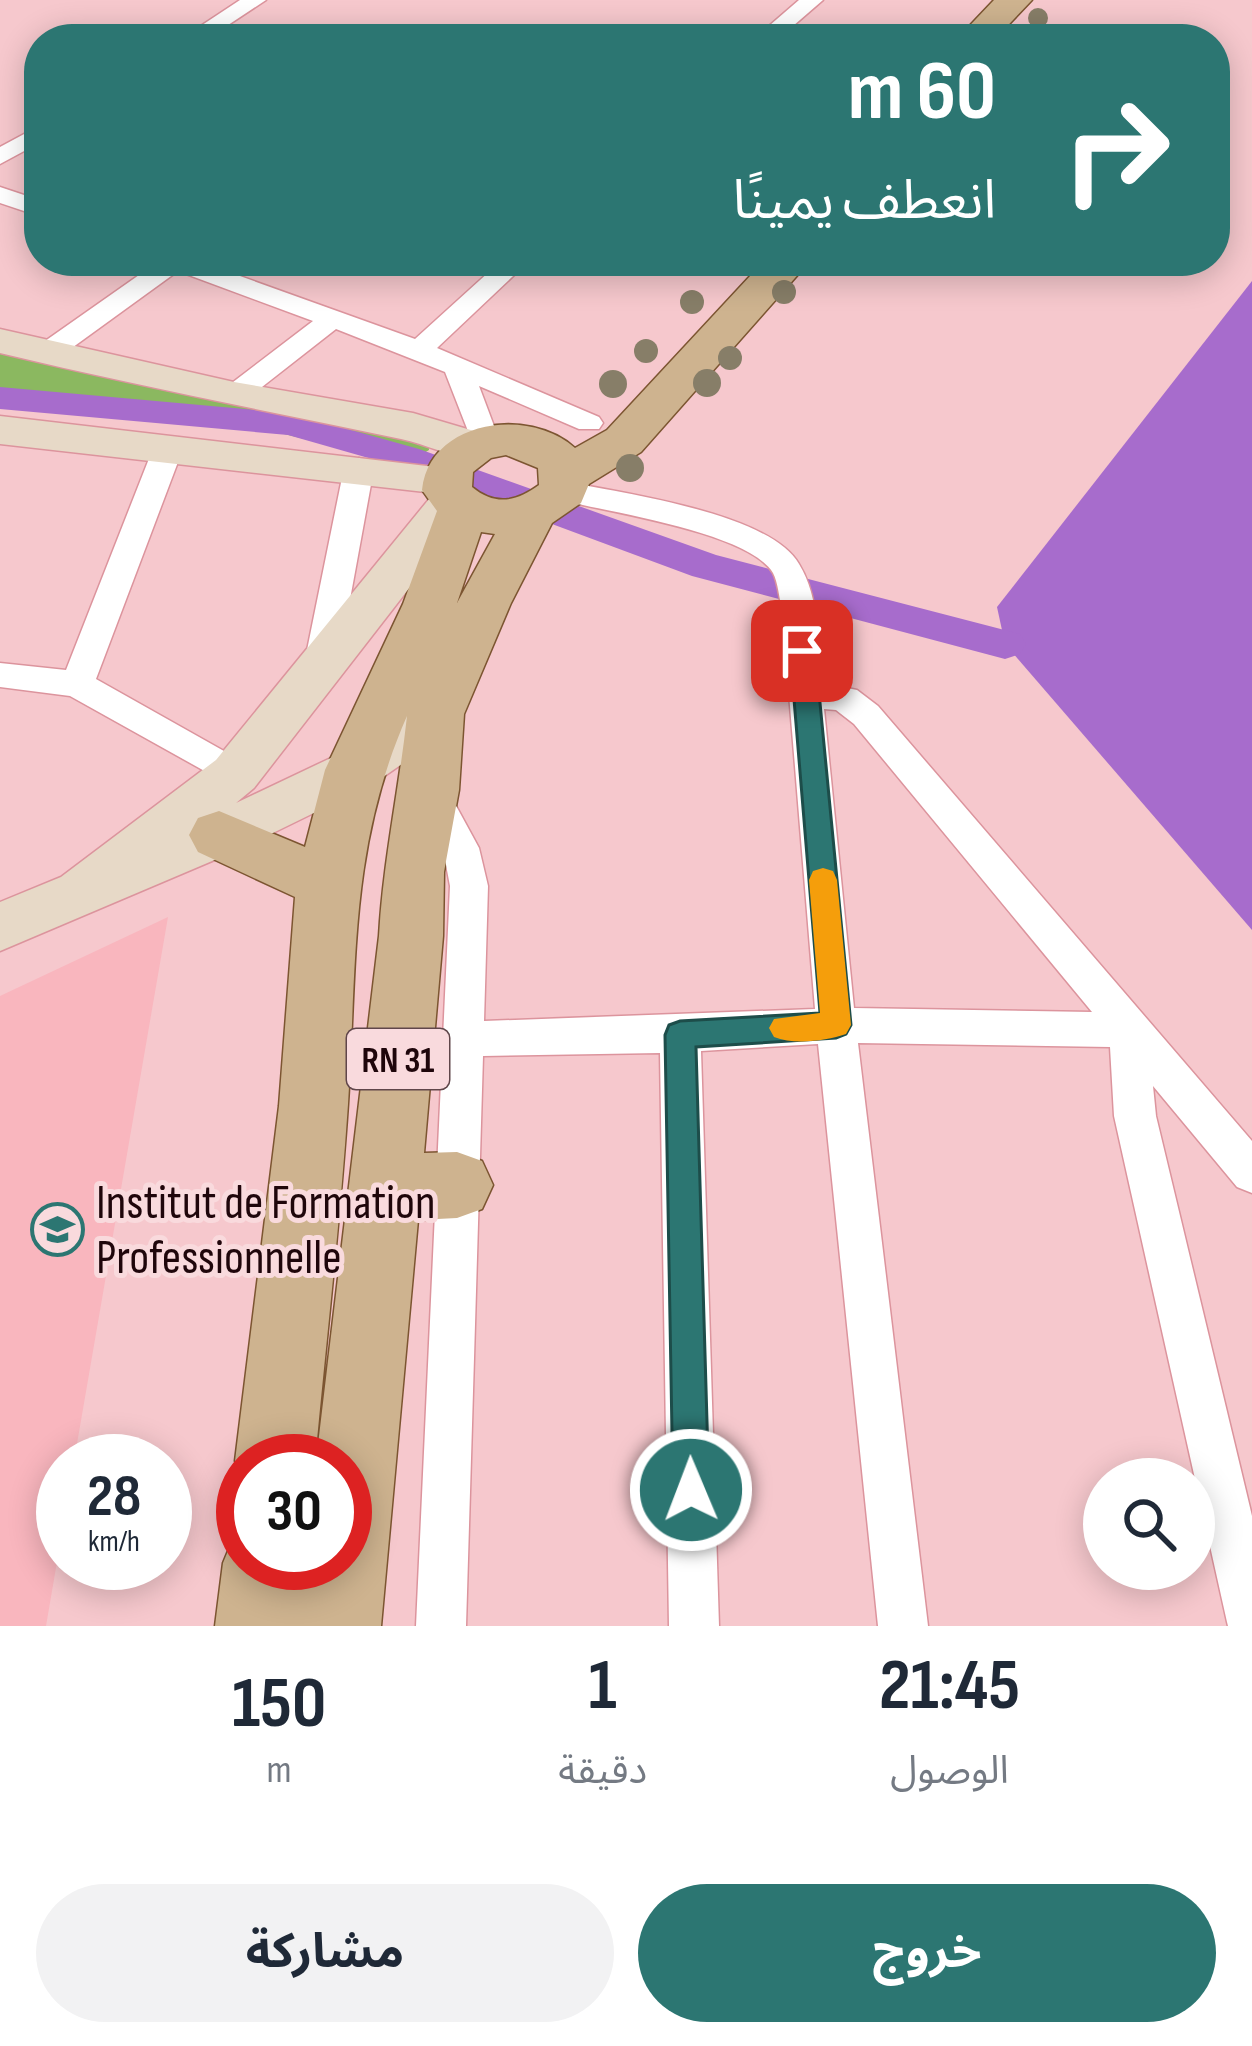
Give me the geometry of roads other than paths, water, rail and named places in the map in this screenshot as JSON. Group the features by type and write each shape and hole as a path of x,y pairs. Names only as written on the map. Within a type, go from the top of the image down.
{"main road":[{"path":"551,482 589,423 739,276"},
{"path":"0,341 234,395 413,427 464,475 484,516 624,441 774,276"},
{"path":"0,430 464,475"},
{"path":"81,892 235,774 320,670 464,475 506,439 551,482"},
{"name":"RN 31","path":"278,1434 313,1106 327,884 354,770 430,604 464,475"},
{"name":"RN 31","path":"339,1626 411,936 412,872 429,790 436,714 484,603 551,482"},
{"path":"0,927 219,835 354,770 436,714"},
{"path":"219,835 327,884"},
{"path":"385,1188 457,1185"},
{"path":"257,1626 261,1590"}],"street":[{"path":"216,24 255,0"},
{"path":"783,24 812,0"},
{"path":"48,352 154,276"},
{"path":"217,276 419,350 589,423"},
{"path":"419,350 499,276"},
{"path":"234,395 333,318"},
{"path":"457,365 464,475"},
{"path":"77,684 169,446"},
{"path":"320,670 359,468"},
{"path":"551,482 682,518 771,553 785,566 798,609 836,1025 903,1626"},
{"path":"0,674 77,684 235,774"},
{"path":"806,694 844,700 866,715 1252,1173"},
{"path":"429,790 468,869 441,1626"},
{"path":"463,1039 680,1035 836,1025 1129,1030"},
{"path":"1129,1030 1135,1116 1252,1622"},
{"path":"680,1035 694,1626"}],"waterway":[{"path":"0,398 290,424 406,457 706,566 1005,644"}],"place":[{"name":"Institut de Formation Professionnelle","path":"57,1229"}]}
